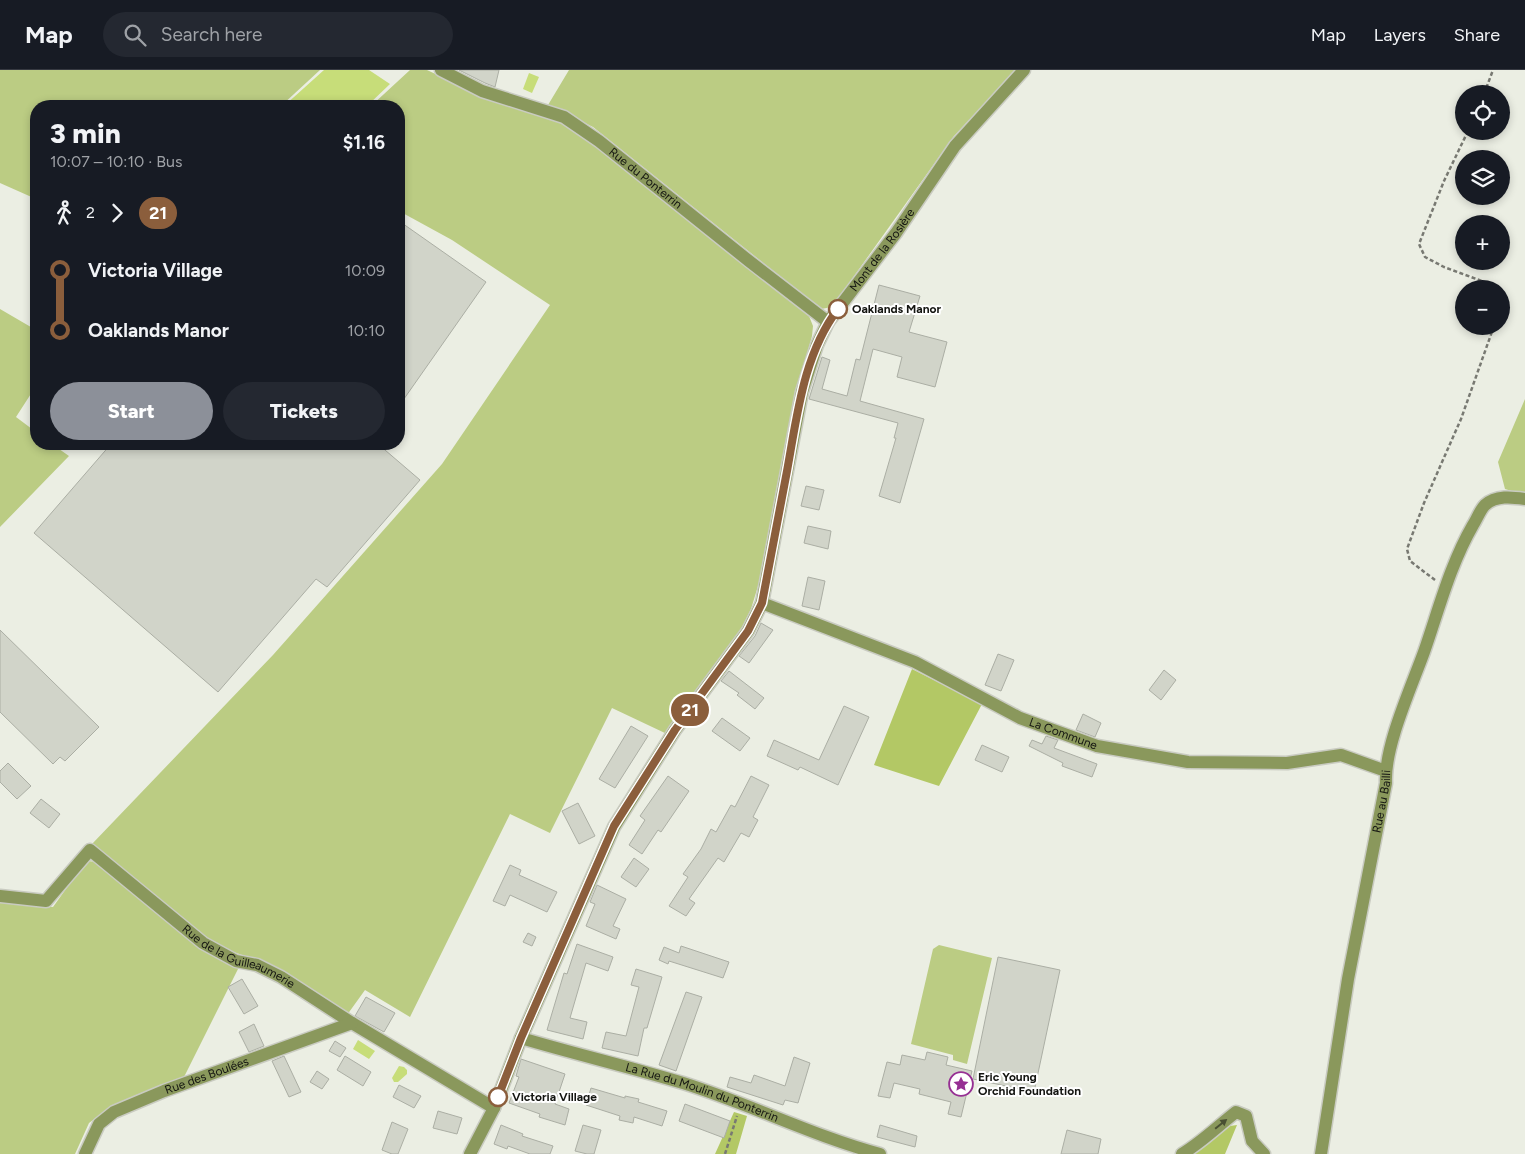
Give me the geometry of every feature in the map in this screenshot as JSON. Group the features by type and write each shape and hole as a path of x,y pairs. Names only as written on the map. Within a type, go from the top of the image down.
{"street":[{"name":"Rue du Ponterrin","path":"441,70 482,91 571,122 599,141 828,322"},
{"name":"Mont de la Rosière","path":"470,1154 494,1108 521,1038 614,826 675,730 748,631 762,603 802,392 817,345 828,322 896,232 955,146 1024,70"},
{"name":"Rue au Bailli","path":"1321,1154 1350,970 1386,783 1386,771 1396,730 1450,570 1484,506 1491,501 1507,497 1525,499"},
{"name":"La Commune","path":"762,603 915,662 1020,718 1097,746 1188,762 1287,764 1341,755 1386,771"},
{"name":"Rue de la Guilleaumerie","path":"0,896 46,901 90,850 203,943 236,961 257,965 281,977 352,1023 494,1108"},
{"name":"Rue des Boulées","path":"85,1154 99,1124 114,1112 164,1091 352,1023"},
{"name":"La Rue du Moulin du Ponterrin","path":"521,1038 684,1084 880,1154"},
{"path":"1182,1154 1201,1142 1236,1112 1246,1116 1252,1141 1264,1154"}],"path":[{"path":"1487,85 1493,70"},
{"path":"1464,140 1444,181 1420,244 1425,256 1479,280"},
{"path":"1445,588 1410,560 1407,549 1424,503 1462,419 1491,335"},
{"path":"725,1154 741,1105"}],"shaded area":[{"path":"0,70 320,70 288,100 30,100 30,196 0,183"},
{"path":"324,70 369,70 390,84 373,100 291,100"},
{"path":"410,70 427,70 480,95 565,124 633,172 809,316 813,326 792,410 762,573 751,609 736,640 667,734 612,708 550,833 510,814 410,1017 365,990 347,1015 274,966 216,946 200,936 92,844 273,655 442,464 550,305 452,240 405,214 405,100 378,100"},
{"path":"569,70 1016,70 954,136 832,307 821,309 593,127 548,105"},
{"path":"529,73 539,77 532,93 523,89"},
{"path":"0,309 30,326 30,395 16,417 30,428 30,450 60,450 69,456 0,527"},
{"path":"1525,399 1525,495 1505,489 1498,462"},
{"path":"912,669 982,704 939,786 874,765"},
{"path":"86,861 99,862 240,965 184,1077 105,1111 89,1123 75,1154 0,1154 0,901 53,907"},
{"path":"939,945 992,958 967,1064 953,1060 953,1055 911,1044 933,949"},
{"path":"358,1040 375,1051 369,1059 353,1049"},
{"path":"399,1066 407,1070 407,1074 398,1082 394,1082 392,1078"},
{"path":"734,1112 747,1116 736,1154 715,1154"},
{"path":"1237,1125 1225,1154 1191,1154 1223,1127"}],"building":[{"path":"459,70 499,70 495,87"},
{"path":"405,225 486,282 405,397"},
{"path":"879,285 920,296 909,332 947,342 935,387 897,377 902,357 873,349 860,401 924,419 900,503 879,496 896,438 894,438 898,423 809,399 822,357 830,360 822,389 847,396 856,359 860,360"},
{"path":"106,450 385,450 420,480 327,587 316,579 218,692 34,533"},
{"path":"806,486 824,490 819,510 801,506"},
{"path":"808,526 831,531 828,549 804,543"},
{"path":"808,577 825,581 819,610 802,606"},
{"path":"761,623 773,630 749,663 739,656 755,636"},
{"path":"0,630 99,727 65,761 60,757 53,764 0,712"},
{"path":"998,654 1014,660 1001,691 985,685"},
{"path":"1164,670 1176,680 1161,700 1149,690"},
{"path":"729,671 764,698 755,709 737,695 739,693 721,681"},
{"path":"844,706 869,717 838,785 800,767 798,770 767,756 774,740 819,760"},
{"path":"1083,714 1101,723 1095,737 1076,730"},
{"path":"722,718 750,738 740,751 712,731"},
{"path":"631,726 648,736 615,788 599,779"},
{"path":"1046,736 1058,740 1054,748 1097,764 1092,777 1062,766 1063,763 1029,746 1032,740 1042,744"},
{"path":"982,745 1009,757 1002,772 975,760"},
{"path":"8,763 31,786 17,799 0,782 0,771"},
{"path":"668,776 689,791 661,832 658,830 642,854 629,845 645,820 640,816"},
{"path":"751,776 769,785 753,817 758,820 749,837 741,833 724,862 718,858 689,899 695,903 686,916 669,906 688,877 683,874 701,849 711,829 716,832 731,805 735,807"},
{"path":"41,799 60,814 49,828 30,813"},
{"path":"578,803 595,836 579,844 562,811"},
{"path":"634,858 649,869 636,887 621,877"},
{"path":"510,865 521,870 519,875 557,892 547,912 510,895 505,906 493,901"},
{"path":"597,885 626,899 613,926 620,929 616,939 586,926 595,904 590,902"},
{"path":"528,933 536,937 532,946 523,942"},
{"path":"577,944 613,957 608,971 586,963 570,1018 587,1022 583,1039 547,1030 564,973 567,974"},
{"path":"681,946 729,962 723,978 669,961 668,964 659,960 664,947 679,953"},
{"path":"998,957 1060,970 1034,1092 973,1079"},
{"path":"636,969 662,977 647,1028 644,1028 638,1056 602,1048 606,1032 626,1036 639,987 631,985"},
{"path":"242,979 258,1006 244,1014 228,987"},
{"path":"686,992 702,997 676,1071 659,1065"},
{"path":"366,997 395,1013 384,1032 355,1016"},
{"path":"254,1024 264,1046 249,1052 239,1032"},
{"path":"335,1041 346,1048 340,1057 329,1051"},
{"path":"927,1052 948,1057 946,1065 972,1071 961,1117 948,1114 951,1102 919,1094 920,1089 894,1083 890,1098 878,1096 887,1062 900,1065 902,1055 925,1060"},
{"path":"284,1056 301,1092 289,1097 272,1061"},
{"path":"345,1056 371,1072 363,1086 337,1070"},
{"path":"794,1057 810,1063 798,1103 785,1100 783,1105 727,1087 730,1077 751,1083 754,1075 785,1086"},
{"path":"521,1059 565,1074 555,1104 569,1109 565,1125 539,1117 540,1114 509,1103 519,1077 516,1076"},
{"path":"317,1071 329,1079 322,1089 310,1082"},
{"path":"399,1085 421,1096 414,1108 393,1097"},
{"path":"591,1088 625,1098 625,1096 639,1099 638,1102 667,1111 662,1126 634,1117 633,1123 619,1120 620,1116 586,1105"},
{"path":"685,1104 730,1121 724,1138 679,1121"},
{"path":"438,1111 462,1118 457,1134 433,1128"},
{"path":"392,1122 408,1129 398,1154 382,1150"},
{"path":"501,1125 523,1134 522,1136 553,1146 550,1154 530,1154 508,1146 507,1149 494,1144"},
{"path":"583,1125 601,1130 594,1154 575,1151"},
{"path":"880,1125 917,1136 915,1147 877,1137"},
{"path":"1067,1130 1101,1139 1098,1154 1061,1154"}],"bus line":[{"name":"21","path":"498,1097 521,1038 614,826 675,730 748,631 762,603 802,392 817,345 828,322 838,309"}],"place":[{"name":"Oaklands Manor","path":"838,309"},
{"name":"Eric Young Orchid Foundation","path":"961,1084"},
{"name":"Victoria Village","path":"498,1097"}]}
